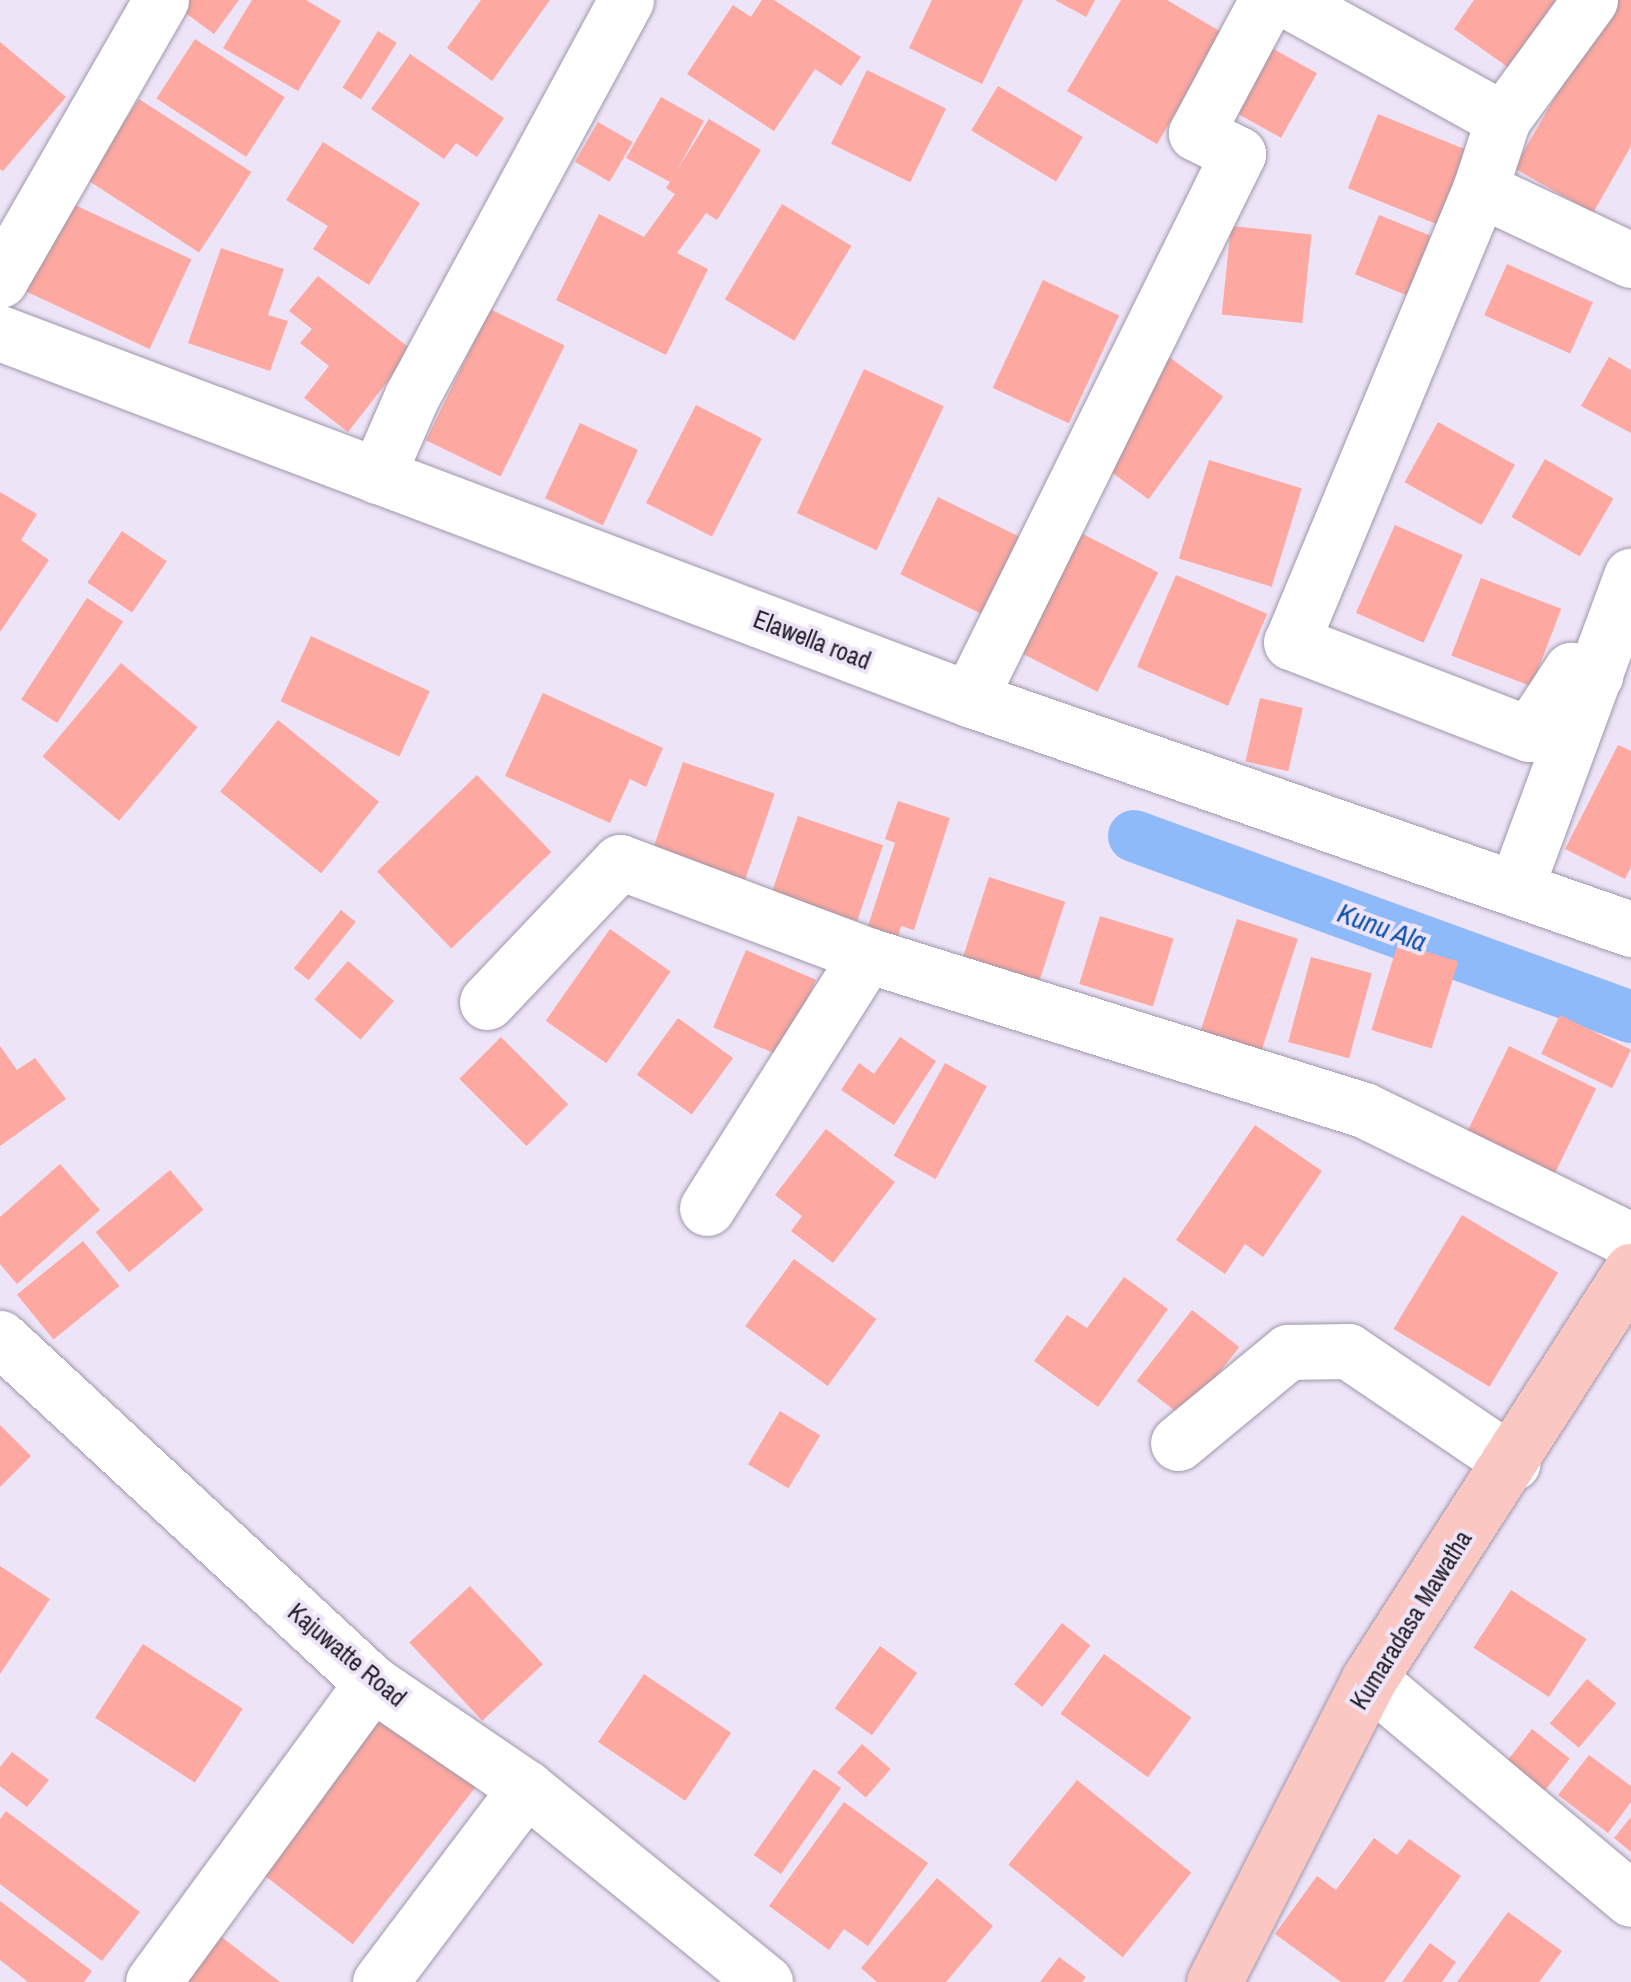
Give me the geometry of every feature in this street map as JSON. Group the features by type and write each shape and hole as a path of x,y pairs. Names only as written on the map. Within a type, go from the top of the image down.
{"main road":[{"name":"Kumaradasa Mawatha","path":"1214,1982 1370,1679 1513,1463 1631,1271"}],"street":[{"path":"0,280 161,0"},
{"path":"377,476 412,396 626,0"},
{"path":"970,699 1238,154 1196,133 1267,0"},
{"path":"1287,0 1502,119"},
{"path":"1590,0 1502,119 1480,189 1291,642 1529,734 1571,670 1595,674"},
{"path":"1480,189 1631,260"},
{"name":"Elawella road","path":"0,333 970,699 1631,929"},
{"path":"1516,887 1631,576"},
{"path":"487,1002 620,862 867,955 1364,1110 1631,1240"},
{"path":"707,1208 867,955"},
{"name":"Kajuwatte Road","path":"0,1338 372,1682 526,1788 765,1982"},
{"path":"1178,1443 1288,1352 1348,1351 1513,1463"},
{"path":"1370,1679 1631,1899"},
{"path":"153,1982 372,1682"},
{"path":"380,1982 526,1788"}],"building":[{"path":"168,0 239,0 214,34"},
{"path":"252,0 306,0 341,21 298,91 223,48"},
{"path":"481,0 550,0 492,81 447,48"},
{"path":"762,0 774,0 861,57 841,86 815,69 774,131 687,74 733,5 751,17"},
{"path":"932,0 1023,0 982,84 909,48"},
{"path":"1055,0 1095,0 1086,17"},
{"path":"1121,0 1167,0 1223,33 1157,144 1067,91"},
{"path":"1474,0 1556,0 1509,68 1454,29"},
{"path":"1611,0 1631,0 1631,146 1593,213 1514,168"},
{"path":"378,31 397,43 361,99 342,88"},
{"path":"195,39 285,97 246,157 156,99"},
{"path":"0,42 66,97 3,171 0,169"},
{"path":"1268,46 1317,73 1281,138 1232,111"},
{"path":"410,54 504,118 477,157 456,143 444,159 371,109"},
{"path":"867,70 946,109 910,182 831,144"},
{"path":"998,86 1083,137 1056,182 971,131"},
{"path":"661,97 704,121 677,170 709,119 761,150 717,220 706,213 677,253 708,269 666,355 556,300 599,214 644,237 675,194 666,188 670,182 626,158"},
{"path":"139,99 251,172 199,252 87,180"},
{"path":"1378,114 1467,150 1437,224 1348,188"},
{"path":"598,122 633,142 610,182 575,162"},
{"path":"323,142 420,203 369,285 313,249 328,226 286,200"},
{"path":"60,198 191,259 150,349 18,288"},
{"path":"782,204 851,246 794,341 725,299"},
{"path":"1379,215 1436,238 1412,297 1355,274"},
{"path":"1231,226 1312,234 1302,323 1222,315"},
{"path":"221,248 284,269 268,315 288,321 270,371 188,343"},
{"path":"1507,264 1593,302 1570,353 1484,315"},
{"path":"318,276 412,350 348,432 304,398 329,366 300,343 312,329 289,311"},
{"path":"1043,280 1119,315 1069,423 993,388"},
{"path":"490,309 565,345 501,477 426,440"},
{"path":"1169,357 1223,396 1149,499 1094,460"},
{"path":"1609,357 1631,370 1631,433 1581,406"},
{"path":"864,369 944,406 877,550 797,513"},
{"path":"696,405 762,439 712,537 646,503"},
{"path":"1438,422 1515,465 1482,525 1405,482"},
{"path":"580,423 638,450 603,525 545,498"},
{"path":"1545,459 1613,498 1580,557 1512,517"},
{"path":"1209,460 1302,488 1272,587 1179,558"},
{"path":"0,492 37,514 21,540 49,560 0,632"},
{"path":"938,497 1022,538 984,615 900,574"},
{"path":"1395,525 1463,555 1424,643 1356,613"},
{"path":"122,531 167,561 132,613 87,582"},
{"path":"1079,532 1158,572 1097,692 1018,651"},
{"path":"1176,575 1267,614 1228,706 1137,667"},
{"path":"1481,578 1561,609 1532,686 1451,655"},
{"path":"87,598 123,621 57,723 21,699"},
{"path":"311,636 430,691 399,757 281,701"},
{"path":"121,663 198,727 119,821 43,756"},
{"path":"543,693 663,748 646,787 630,779 610,823 505,776"},
{"path":"1260,698 1303,708 1288,771 1245,761"},
{"path":"278,720 379,802 321,873 220,791"},
{"path":"1618,745 1631,751 1631,867 1625,879 1565,849"},
{"path":"683,762 775,794 740,896 648,864"},
{"path":"477,775 551,852 451,949 377,872"},
{"path":"898,801 950,818 914,930 901,926 896,945 865,935 895,843 885,839"},
{"path":"798,816 883,845 857,921 772,892"},
{"path":"989,877 1065,902 1039,981 963,956"},
{"path":"341,910 356,922 309,980 294,968"},
{"path":"1100,916 1174,939 1153,1006 1079,984"},
{"path":"1237,919 1298,939 1260,1054 1200,1034"},
{"path":"610,929 671,971 606,1063 546,1021"},
{"path":"1398,943 1458,961 1432,1048 1371,1030"},
{"path":"746,950 816,980 783,1057 713,1027"},
{"path":"1311,957 1372,973 1349,1058 1288,1042"},
{"path":"348,961 394,1001 361,1040 315,999"},
{"path":"1560,1015 1631,1050 1612,1088 1541,1054"},
{"path":"678,1018 733,1058 692,1115 637,1075"},
{"path":"501,1037 568,1104 526,1146 459,1079"},
{"path":"900,1037 936,1061 894,1125 841,1090 859,1063 874,1074"},
{"path":"0,1046 17,1070 35,1058 66,1099 0,1146"},
{"path":"1509,1046 1596,1089 1551,1182 1463,1139"},
{"path":"945,1063 987,1086 936,1179 894,1156"},
{"path":"1255,1125 1322,1171 1263,1257 1245,1244 1225,1274 1176,1240"},
{"path":"826,1129 895,1182 833,1263 791,1231 802,1216 775,1195"},
{"path":"60,1164 100,1210 17,1284 0,1264 0,1217"},
{"path":"170,1170 203,1210 129,1272 96,1232"},
{"path":"1462,1215 1558,1273 1490,1387 1393,1329"},
{"path":"83,1241 120,1286 53,1340 17,1294"},
{"path":"794,1259 877,1319 828,1386 745,1326"},
{"path":"1124,1277 1168,1309 1098,1407 1034,1361 1067,1315 1087,1328"},
{"path":"1192,1310 1239,1347 1184,1418 1137,1381"},
{"path":"780,1411 820,1435 788,1488 748,1464"},
{"path":"0,1425 31,1456 0,1487"},
{"path":"0,1566 50,1599 0,1674"},
{"path":"470,1586 543,1664 482,1721 409,1643"},
{"path":"1511,1590 1586,1639 1549,1697 1473,1648"},
{"path":"1062,1623 1090,1645 1042,1707 1014,1684"},
{"path":"143,1644 243,1709 195,1783 95,1718"},
{"path":"880,1646 917,1673 872,1735 835,1708"},
{"path":"1104,1654 1191,1717 1148,1777 1061,1714"},
{"path":"644,1674 731,1733 685,1801 598,1742"},
{"path":"1587,1679 1616,1703 1579,1748 1550,1723"},
{"path":"380,1708 478,1784 353,1944 255,1868"},
{"path":"1532,1729 1570,1759 1543,1792 1506,1763"},
{"path":"862,1744 891,1769 866,1798 837,1773"},
{"path":"12,1752 49,1780 27,1807 0,1786 0,1767"},
{"path":"1589,1755 1631,1786 1631,1802 1608,1833 1558,1795"},
{"path":"814,1769 841,1788 781,1874 754,1855"},
{"path":"1077,1780 1191,1873 1123,1957 1008,1865"},
{"path":"844,1802 928,1863 868,1946 844,1929 829,1950 769,1906"},
{"path":"6,1811 140,1912 102,1961 0,1884 0,1819"},
{"path":"1631,1817 1631,1852 1614,1838"},
{"path":"1374,1838 1397,1855 1409,1839 1461,1876 1384,1982 1341,1982 1275,1934 1317,1876 1336,1890"},
{"path":"937,1878 993,1926 946,1982 877,1982 861,1968"},
{"path":"0,1901 92,1971 84,1982 28,1982 0,1960"},
{"path":"1508,1912 1562,1951 1539,1982 1457,1982"},
{"path":"219,1935 280,1982 183,1982"},
{"path":"1430,1943 1456,1962 1442,1982 1402,1982"},
{"path":"1059,1957 1086,1977 1082,1982 1040,1982"}],"waterway":[{"name":"Kunu Ala","path":"1134,836 1631,1017"}]}
